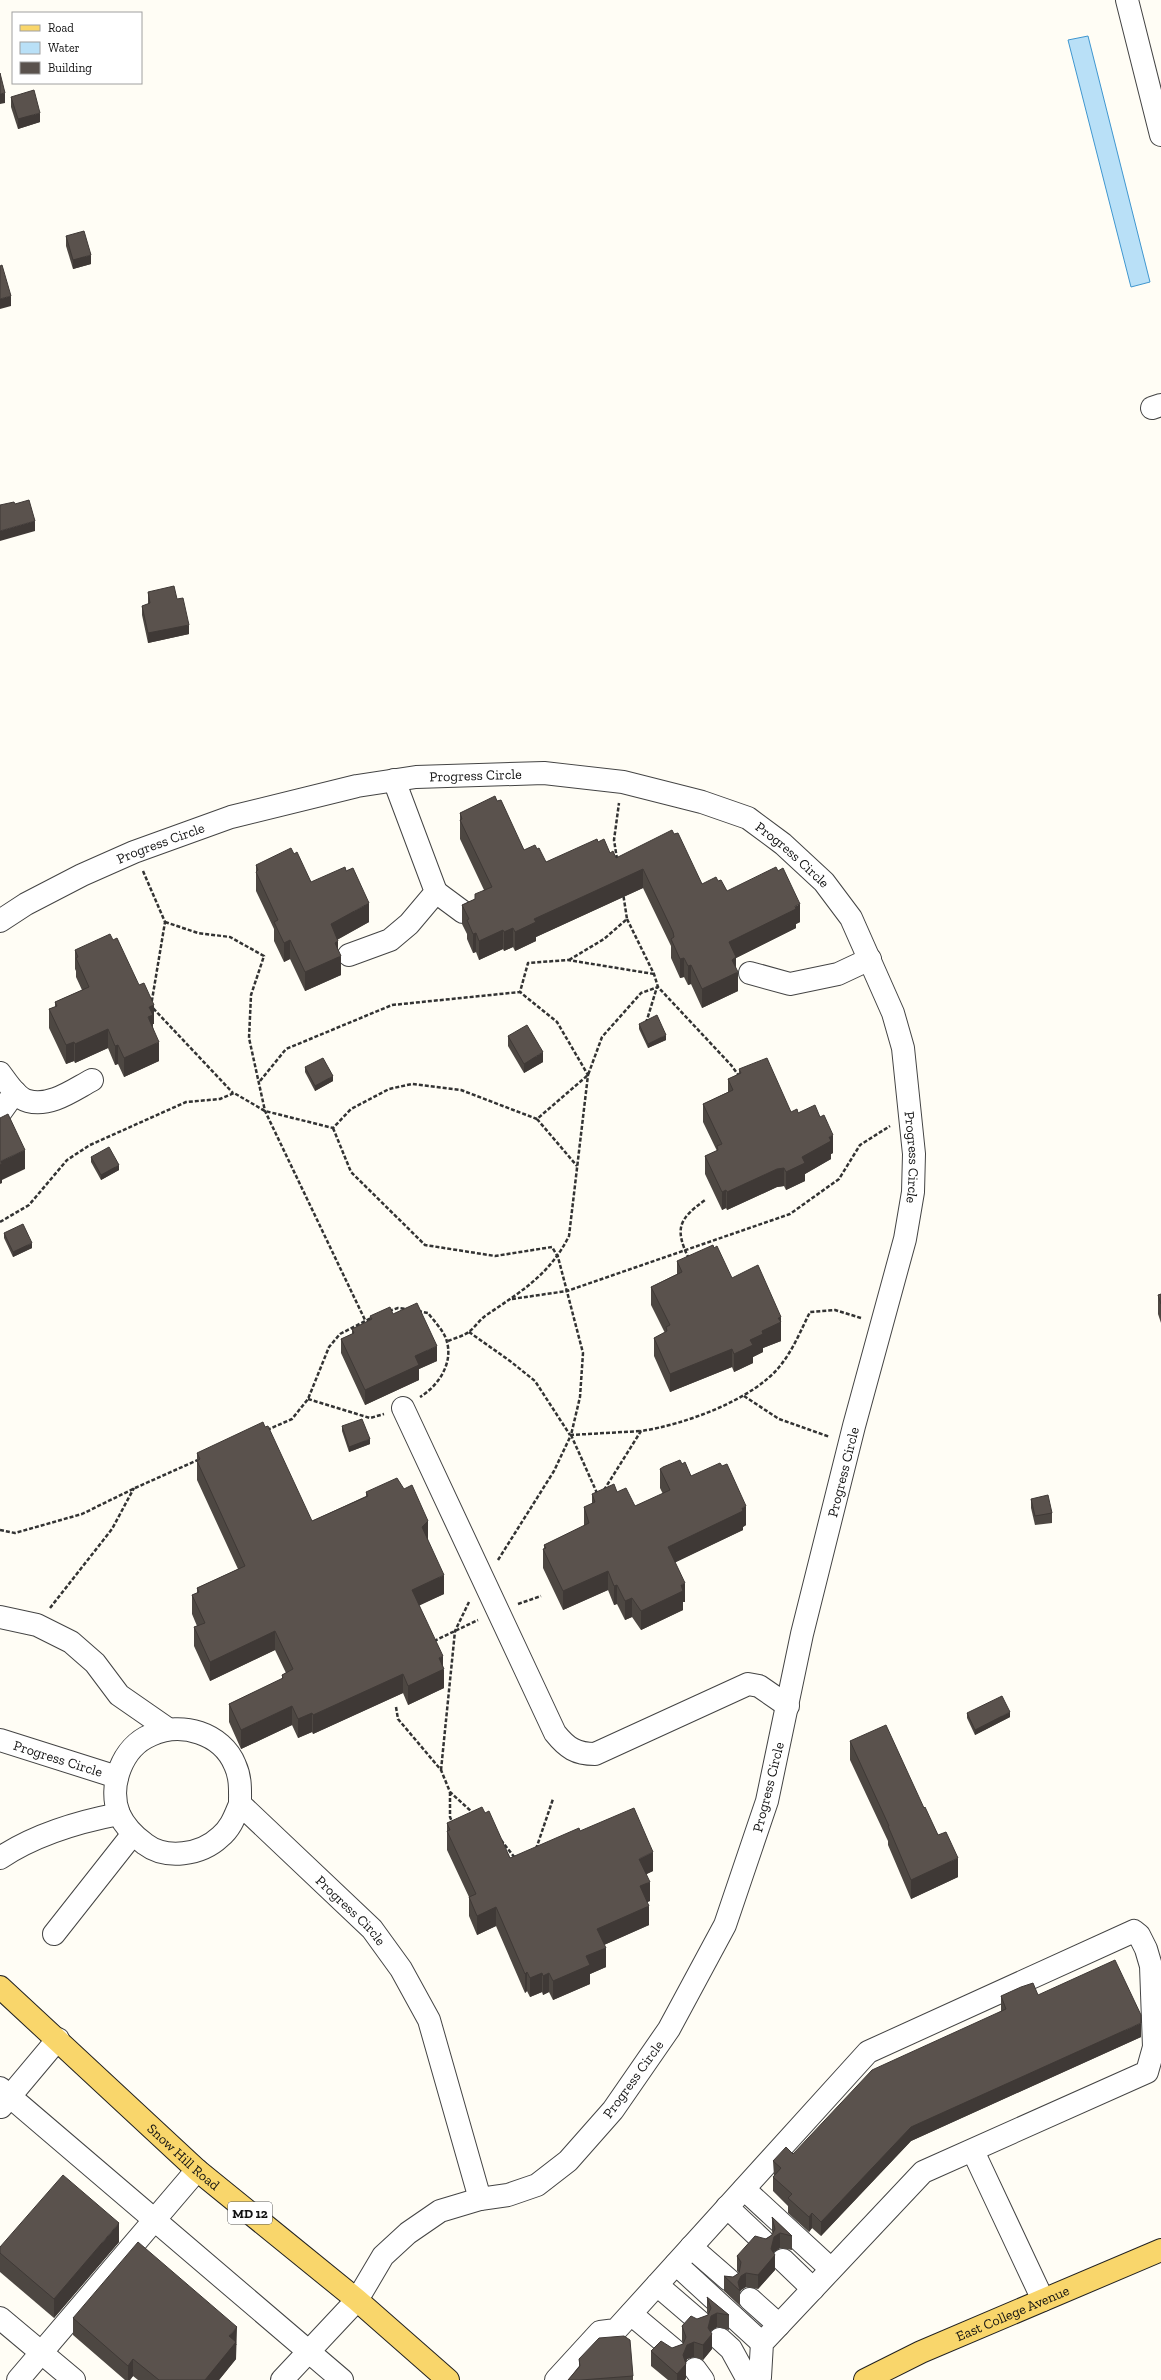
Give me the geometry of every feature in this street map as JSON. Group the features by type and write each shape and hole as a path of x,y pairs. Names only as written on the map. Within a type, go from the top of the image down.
{"main road":[{"name":"Snow Hill Road","path":"0,1987 58,2039 197,2170 357,2300 448,2380"},
{"name":"East College Avenue","path":"865,2380 921,2352 1161,2250"}],"street":[{"path":"1127,0 1161,135"},
{"name":"Progress Circle","path":"0,921 26,904 75,879 134,852 231,817 357,786 416,777 544,773 622,782 702,802 748,818 783,844 824,882 851,918 894,1013 903,1048 914,1154 913,1192 906,1239 849,1445 802,1634 767,1801 727,1918 669,2029 613,2110 568,2160 537,2185 508,2195 480,2199 440,2211 408,2233 383,2256 357,2300 282,2380"},
{"path":"394,780 436,892 463,912"},
{"path":"349,955 390,940 409,924 436,892"},
{"path":"750,974 790,984 838,974 870,959"},
{"path":"0,1073 15,1092 28,1101 50,1101 92,1080"},
{"path":"0,1113 15,1092"},
{"path":"402,1408 556,1733 564,1744 581,1754 595,1754 748,1684 759,1686 788,1706"},
{"path":"0,1617 37,1625 71,1642 96,1663 119,1695 168,1729"},
{"name":"Progress Circle","path":"168,1729 188,1729 207,1735 224,1747 235,1764 241,1784 240,1804 233,1822 221,1837 205,1848 186,1853 166,1853 148,1846 132,1834 119,1814 116,1802 117,1777 124,1760 135,1746 150,1735 168,1729"},
{"name":"Progress Circle","path":"0,1740 117,1777"},
{"name":"Progress Circle","path":"240,1804 372,1929 401,1969 429,2020 480,2199"},
{"path":"0,1858 32,1840 82,1821 119,1814"},
{"path":"54,1934 132,1834"},
{"path":"556,2380 600,2332 616,2330 632,2314 868,2052 1134,1931 1139,1935 1146,1949 1150,1966 1154,2047 1147,2072 973,2151 923,2172 762,2343 756,2379"},
{"path":"58,2039 3,2098 155,2221 342,2380"},
{"path":"973,2151 1043,2300"},
{"path":"18,2380 197,2170"},
{"path":"744,2189 831,2270"},
{"path":"727,2207 764,2241"},
{"path":"691,2247 729,2280"},
{"path":"783,2260 813,2289"},
{"path":"676,2264 762,2343"},
{"path":"657,2285 699,2321"},
{"path":"750,2298 779,2325"},
{"path":"632,2314 674,2350"},
{"path":"0,2318 74,2380"},
{"path":"720,2339 731,2349 756,2379"}],"path":[{"path":"618,861 614,840 622,782"},
{"path":"134,852 165,922 151,1006 234,1093 265,1111 333,1128"},
{"path":"622,889 627,918 654,974 658,987 731,1065 740,1078"},
{"path":"568,960 604,939 627,918"},
{"path":"165,922 198,933 230,937 264,956 251,995 249,1038 260,1082 265,1111 365,1320"},
{"path":"520,992 528,963 568,960 654,974"},
{"path":"645,1026 658,987"},
{"path":"447,1341 469,1332 486,1315 512,1299 558,1257 569,1236 588,1075 602,1037 641,993 658,987"},
{"path":"260,1082 286,1049 392,1005 452,997 520,992 557,1022 588,1075"},
{"path":"537,1119 588,1075"},
{"path":"333,1128 351,1109 389,1089 412,1084 461,1090 537,1119 577,1166"},
{"path":"0,1222 30,1205 67,1160 90,1145 186,1102 220,1099 234,1093"},
{"path":"512,1299 567,1292 790,1214 839,1179 860,1145 887,1127 911,1120"},
{"path":"333,1128 351,1172 425,1245 495,1256 552,1247 558,1257 583,1353 580,1397 571,1435 554,1471 513,1538 464,1608 455,1631 440,1770"},
{"path":"690,1262 679,1233 686,1214 705,1200"},
{"path":"385,1313 398,1308 428,1313"},
{"path":"571,1435 641,1431 667,1427 744,1396 780,1366 810,1312 835,1310 882,1326"},
{"path":"264,1432 292,1419 308,1399 329,1348 340,1334 365,1320 378,1315"},
{"path":"469,1332 535,1381 571,1435 599,1497 641,1431"},
{"path":"744,1396 779,1419 849,1445"},
{"path":"0,1530 15,1533 82,1514 206,1456"},
{"path":"37,1625 112,1529 135,1488"},
{"path":"396,1707 398,1719 440,1770 450,1792 477,1817"},
{"path":"450,1792 450,1817 455,1830"},
{"path":"534,1852 553,1799"},
{"path":"498,1836 517,1860"}],"water":[{"path":"1088,36 1150,282 1131,287 1068,40"}],"building":[{"path":"0,73 5,93 0,94"},
{"path":"34,90 40,113 18,119 11,97"},
{"path":"84,231 91,255 73,260 66,236"},
{"path":"2,265 11,296 0,299 0,266"},
{"path":"29,500 35,521 0,531 0,505 14,502 15,504"},
{"path":"174,586 177,599 183,598 189,625 148,633 142,606 150,603 148,592"},
{"path":"495,796 497,801 501,800 524,850 535,845 537,849 539,848 546,862 597,839 598,842 604,839 610,853 613,851 616,858 672,830 674,834 678,833 702,884 716,877 718,881 721,880 727,891 776,867 778,871 783,868 800,904 795,906 796,909 729,942 736,957 732,960 738,972 702,989 691,965 688,966 684,958 680,959 671,939 674,937 673,932 643,869 534,919 536,922 515,932 513,928 504,932 503,930 479,941 476,933 473,934 467,920 469,919 462,905 475,899 475,894 492,887 460,820 462,819 460,813"},
{"path":"291,848 294,854 297,852 311,882 345,867 346,871 353,868 369,903 331,924 338,941 335,943 341,956 305,972 290,940 284,943 274,922 278,920 256,872 258,870 256,865"},
{"path":"110,934 113,940 117,938 139,985 144,983 154,1005 149,1007 153,1015 148,1017 159,1042 124,1058 118,1045 115,1046 108,1029 75,1044 74,1042 66,1045 49,1009 57,1006 55,1002 89,987 76,958 78,957 75,950"},
{"path":"657,1015 666,1035 648,1044 639,1024"},
{"path":"527,1025 543,1052 524,1064 508,1036"},
{"path":"323,1058 333,1076 315,1086 305,1067"},
{"path":"767,1058 791,1112 797,1109 798,1113 815,1105 820,1117 824,1115 833,1135 829,1137 831,1141 802,1157 805,1163 786,1172 784,1168 777,1169 727,1192 726,1190 722,1192 705,1156 718,1150 717,1146 722,1144 703,1104 733,1090 728,1079 741,1073 739,1069"},
{"path":"8,1114 25,1150 1,1161 2,1164 0,1165 0,1118"},
{"path":"109,1147 119,1165 101,1175 91,1157"},
{"path":"23,1224 32,1243 13,1252 4,1233"},
{"path":"713,1245 714,1248 717,1246 732,1278 758,1265 781,1317 778,1318 781,1322 762,1331 763,1334 750,1340 753,1345 734,1354 732,1349 670,1374 654,1338 667,1331 666,1327 670,1325 651,1287 682,1272 677,1261"},
{"path":"1161,1294 1161,1304 1158,1295"},
{"path":"417,1303 437,1346 415,1356 419,1365 365,1390 341,1339 354,1333 352,1329 372,1319 370,1316 390,1307 393,1314"},
{"path":"362,1419 370,1439 349,1447 342,1426"},
{"path":"263,1422 265,1427 268,1426 312,1521 368,1496 366,1492 397,1478 404,1489 412,1485 428,1521 422,1527 444,1575 412,1590 443,1656 439,1658 444,1669 408,1686 403,1674 313,1715 312,1713 298,1719 292,1706 241,1730 229,1704 283,1678 282,1675 293,1669 275,1631 210,1662 194,1627 205,1623 192,1595 199,1592 197,1588 245,1566 197,1461 200,1459 197,1453"},
{"path":"680,1460 682,1464 685,1462 691,1476 720,1463 722,1466 727,1464 746,1506 742,1508 743,1511 668,1547 685,1583 681,1585 683,1591 641,1611 632,1598 625,1601 617,1585 614,1586 608,1571 563,1591 543,1549 546,1548 544,1545 589,1523 584,1507 595,1502 592,1494 614,1484 617,1492 626,1488 635,1506 670,1490 660,1469"},
{"path":"1048,1495 1052,1513 1035,1516 1031,1499"},
{"path":"1002,1696 1010,1712 975,1730 967,1713"},
{"path":"886,1725 938,1835 946,1832 958,1858 911,1880 889,1826 850,1741"},
{"path":"482,1807 485,1813 489,1811 510,1858 579,1828 580,1831 634,1808 653,1852 639,1859 650,1882 640,1886 649,1906 597,1929 606,1948 586,1956 590,1965 553,1981 549,1973 543,1976 542,1973 530,1978 527,1972 525,1974 496,1907 477,1916 469,1897 476,1894 447,1831 450,1830 447,1823"},
{"path":"1115,1960 1141,2015 1141,2023 911,2127 821,2222 812,2213 809,2217 788,2198 792,2194 773,2177 781,2168 773,2161 786,2147 793,2154 872,2070 1006,2009 1001,1996 1033,1983 1038,1995"},
{"path":"63,2175 119,2223 54,2299 0,2253 0,2247"},
{"path":"772,2217 792,2236 780,2233 774,2237 771,2249 775,2255 758,2275 746,2273 741,2276 738,2282 740,2291 724,2276 733,2277 739,2273 741,2262 737,2256 755,2236 766,2239 772,2235 775,2229"},
{"path":"138,2242 237,2327 229,2336 236,2342 205,2380 159,2380 133,2359 128,2366 73,2318"},
{"path":"707,2297 729,2315 717,2313 711,2316 708,2328 712,2334 703,2345 694,2342 687,2345 683,2355 686,2364 677,2374 651,2351 661,2341 672,2348 683,2344 686,2337 682,2326 691,2316 697,2319 708,2315 711,2308"},
{"path":"624,2336 630,2340 633,2376 568,2380 580,2366 579,2359 599,2338"}]}
